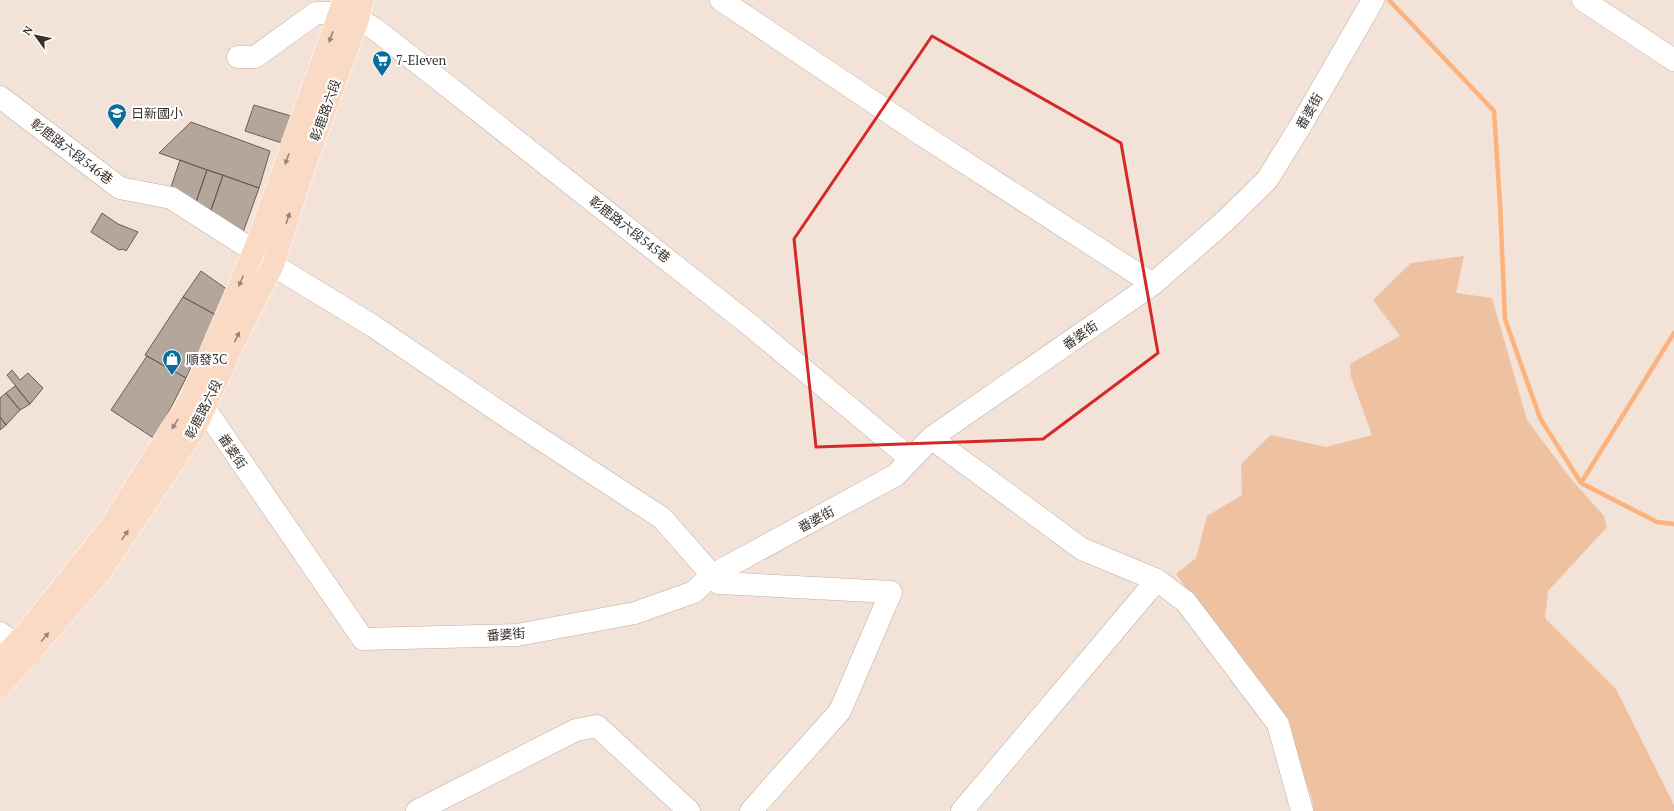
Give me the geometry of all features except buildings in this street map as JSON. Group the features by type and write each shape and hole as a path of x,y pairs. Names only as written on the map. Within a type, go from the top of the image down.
{"main road":[{"name":"彰鹿路六段","path":"0,661 15,644 99,574 194,431 197,404 254,250 351,8"},
{"name":"彰鹿路六段","path":"197,404 235,341 273,265 302,174 351,8"},
{"name":"彰鹿路六段","path":"0,687 15,644"}],"street":[{"path":"721,0 924,136 1153,284"},
{"path":"1583,0 1674,60"},
{"name":"番婆街","path":"197,404 362,638 525,634 635,613 694,592 712,575 896,475 931,438 1153,284 1225,221 1267,180 1301,125 1372,1"},
{"path":"238,57 255,57 316,13 351,8"},
{"name":"彰鹿路六段545巷","path":"351,8 381,34 744,320 911,459"},
{"name":"彰鹿路六段546巷","path":"0,97 120,188 171,198 254,250 273,265 374,326 507,417 662,518 712,575"},
{"path":"931,438 1082,549 1157,580 1186,602 1278,724 1302,811"},
{"path":"712,575 719,583 891,592 840,711 751,811"},
{"path":"962,811 1157,580"},
{"path":"417,811 576,730 597,726 689,811"}],"highlighted area":[{"path":"932,36 1121,143 1158,353 1043,439 816,447 794,239"}],"shaded area":[{"path":"1464,256 1456,293 1492,298 1527,420 1571,479 1604,516 1607,527 1548,591 1545,618 1616,689 1674,805 1674,811 1314,811 1312,799 1285,723 1176,574 1196,558 1207,516 1242,495 1241,464 1271,435 1326,447 1372,435 1351,377 1350,364 1400,336 1373,300 1411,263"}],"waterway":[{"path":"1389,0 1494,111 1505,319 1540,418 1581,483 1657,522 1674,524"},
{"path":"1581,483 1674,333"}],"place":[{"name":"7-Eleven","path":"382,77"},
{"name":"日新國小","path":"117,130"},
{"name":"順發3C","path":"172,376"}]}
